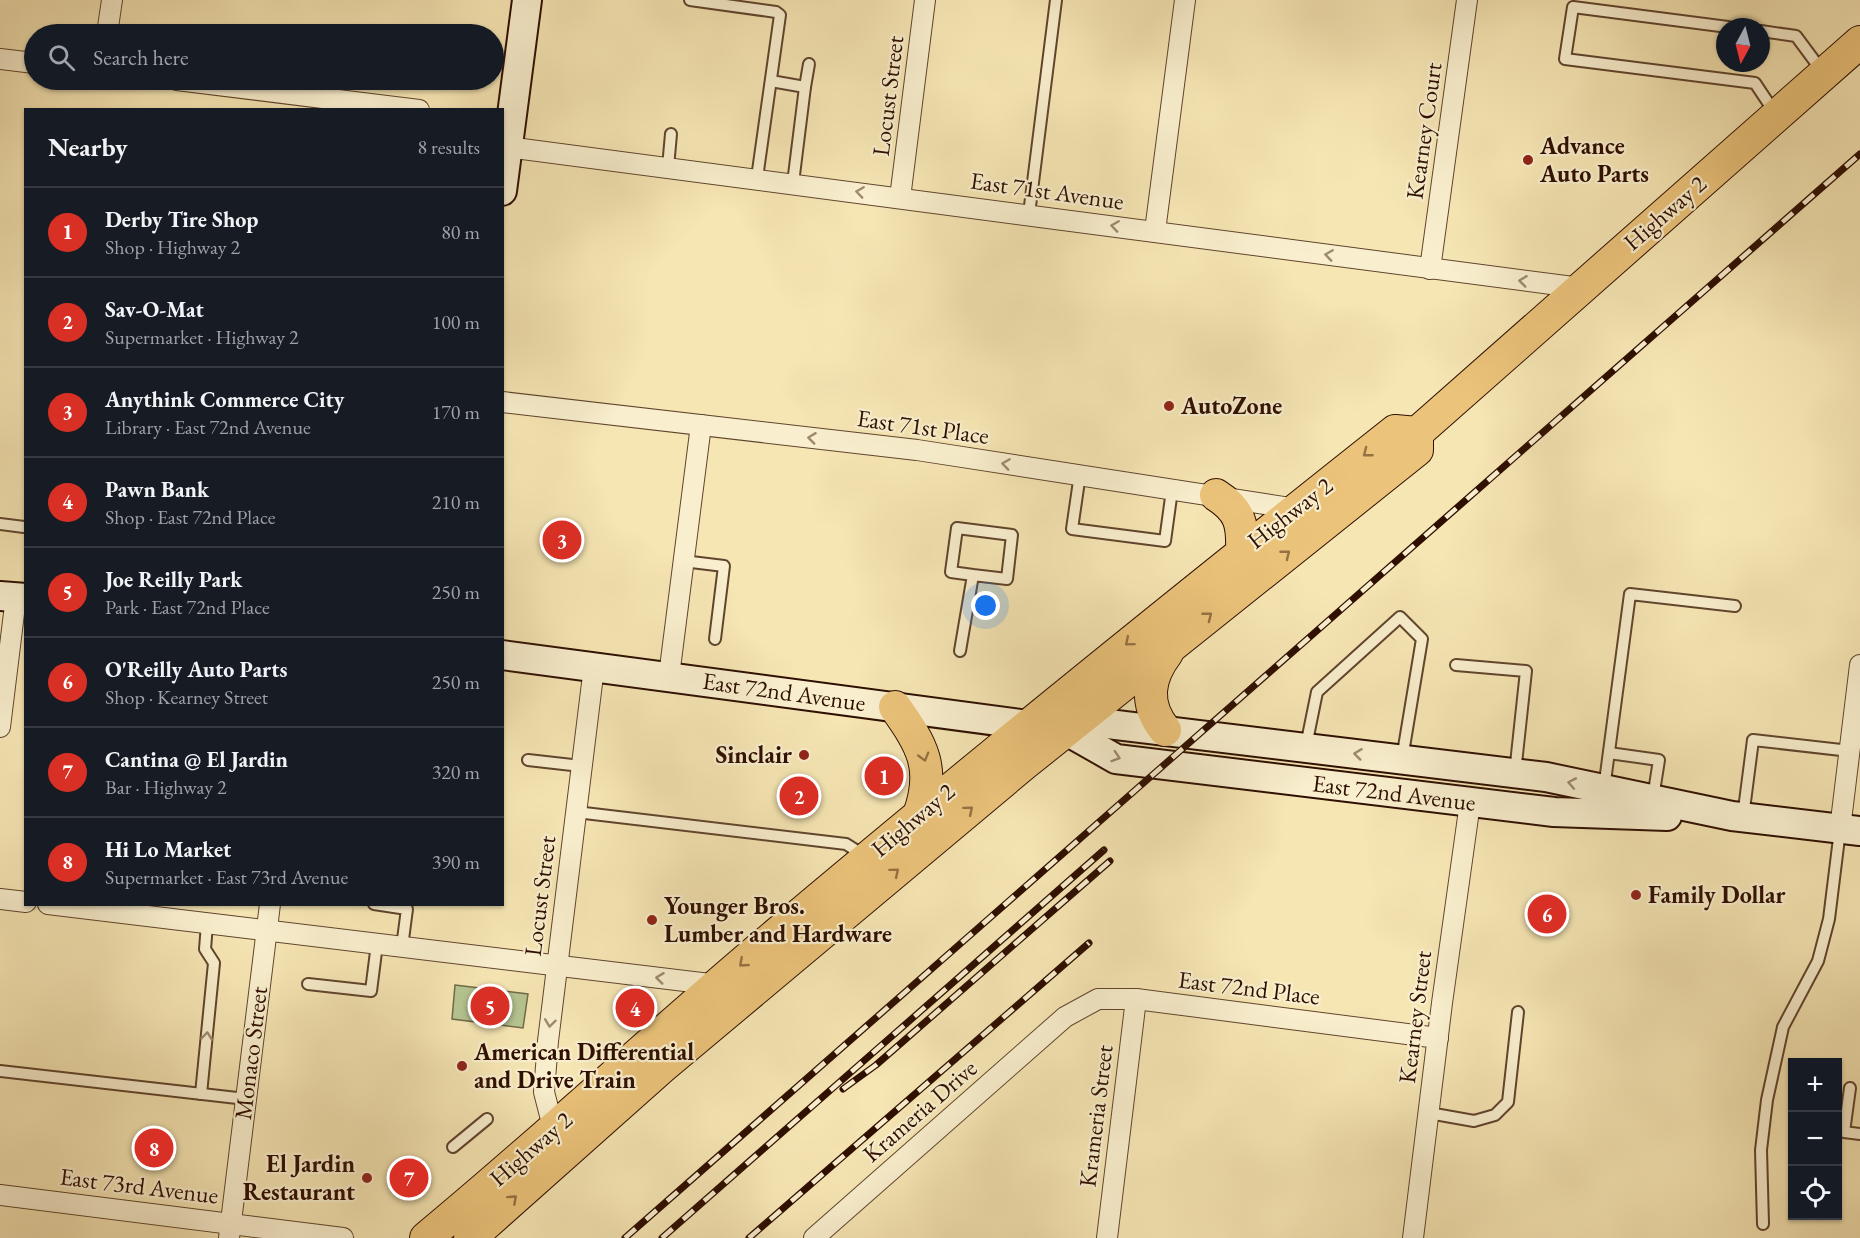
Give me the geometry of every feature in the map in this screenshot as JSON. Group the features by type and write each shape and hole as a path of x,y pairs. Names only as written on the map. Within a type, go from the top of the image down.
{"main road":[{"path":"504,166 507,129 527,0"},
{"name":"Highway 2","path":"470,1238 662,1068 1065,730 1417,450 1417,433 1860,42"},
{"name":"Highway 2","path":"426,1238 554,1131 718,985 867,857 1242,551 1395,430 1417,433"},
{"path":"1216,495 1232,505 1240,524 1242,551"},
{"path":"1165,730 1152,708 1151,687 1158,665 1176,642"},
{"name":"East 72nd Avenue","path":"504,655 1028,726 1065,730 1108,724 1515,774 1738,816 1850,830"},
{"path":"895,707 913,732 925,758 926,793 919,815"},
{"name":"East 72nd Avenue","path":"1065,730 1116,759 1470,803 1587,815 1738,816"}],"street":[{"path":"108,24 112,0"},
{"name":"Locust Street","path":"900,198 925,0"},
{"path":"1155,231 1185,0"},
{"name":"Kearney Court","path":"1430,269 1467,0"},
{"path":"0,59 24,62"},
{"path":"258,90 403,108"},
{"name":"East 71st Avenue","path":"507,129 668,167 1581,288"},
{"name":"East 71st Place","path":"504,402 917,450 1072,473 1107,481 1216,495 1335,516"},
{"path":"669,676 701,425"},
{"path":"0,727 14,597"},
{"path":"1850,830 1850,751 1860,665"},
{"name":"Locust Street","path":"554,1131 544,1092 557,964 594,667"},
{"name":"Kearney Street","path":"1413,1238 1470,803"},
{"path":"0,899 24,902"},
{"path":"64,906 718,985"},
{"name":"Monaco Street","path":"230,1230 270,906"},
{"name":"East 72nd Place","path":"1060,1022 1098,999 1136,999 1438,1038"},
{"name":"Krameria Street","path":"1107,1238 1136,999"},
{"name":"Krameria Drive","path":"814,1238 1060,1022"},
{"name":"East 73rd Avenue","path":"0,1195 230,1230 343,1238"}],"lane":[{"path":"690,0 768,10 780,15 757,178"},
{"path":"1029,214 1056,0"},
{"path":"1716,25 1573,7 1565,59 1755,83 1777,115"},
{"path":"1770,32 1796,36 1824,74"},
{"path":"793,183 809,64"},
{"path":"771,81 805,87"},
{"path":"668,167 671,134"},
{"path":"1072,473 1072,528 1165,541 1172,490"},
{"path":"0,524 24,527"},
{"path":"957,528 1012,535 1007,579 973,575 951,573 957,528"},
{"path":"683,561 724,566 715,639"},
{"path":"960,651 973,575"},
{"path":"1604,789 1630,594 1735,606"},
{"path":"1306,748 1317,692 1400,617 1422,639 1402,760"},
{"path":"1456,665 1526,671 1515,774"},
{"path":"1738,816 1754,740 1850,751"},
{"path":"1609,753 1659,760 1653,800"},
{"path":"528,760 581,766"},
{"path":"576,812 846,844 867,857"},
{"path":"1763,1224 1761,1150 1767,1100 1783,1027 1818,961 1850,830"},
{"path":"387,906 407,909 402,947"},
{"path":"201,1094 214,963 205,950 207,924"},
{"path":"308,984 371,992 377,944"},
{"path":"1429,1113 1474,1120 1495,1115 1508,1102 1518,1012"},
{"path":"0,1071 246,1099"},
{"path":"1850,1088 1844,1132 1860,1134"},
{"path":"453,1147 487,1119"}],"green space":[{"path":"455,985 528,994 523,1028 452,1019"}],"railway":[{"path":"625,1238 1860,154"},
{"path":"662,1238 1104,850"},
{"path":"843,1089 876,1065 1110,861"},
{"path":"749,1238 1089,943"}],"place":[{"name":"Advance Auto Parts","path":"1528,160"},
{"name":"AutoZone","path":"1169,406"},
{"name":"Anythink Commerce City","path":"562,540"},
{"name":"Sinclair","path":"804,755"},
{"name":"Derby Tire Shop","path":"884,776"},
{"name":"Sav-O-Mat","path":"799,796"},
{"name":"Family Dollar","path":"1636,895"},
{"name":"O'Reilly Auto Parts","path":"1547,914"},
{"name":"Younger Bros. Lumber and Hardware","path":"652,920"},
{"name":"Joe Reilly Park","path":"490,1006"},
{"name":"Pawn Bank","path":"635,1008"},
{"name":"American Differential and Drive Train","path":"462,1066"},
{"name":"Hi Lo Market","path":"154,1148"},
{"name":"El Jardin Restaurant","path":"367,1178"},
{"name":"Cantina @ El Jardin","path":"409,1178"}]}
